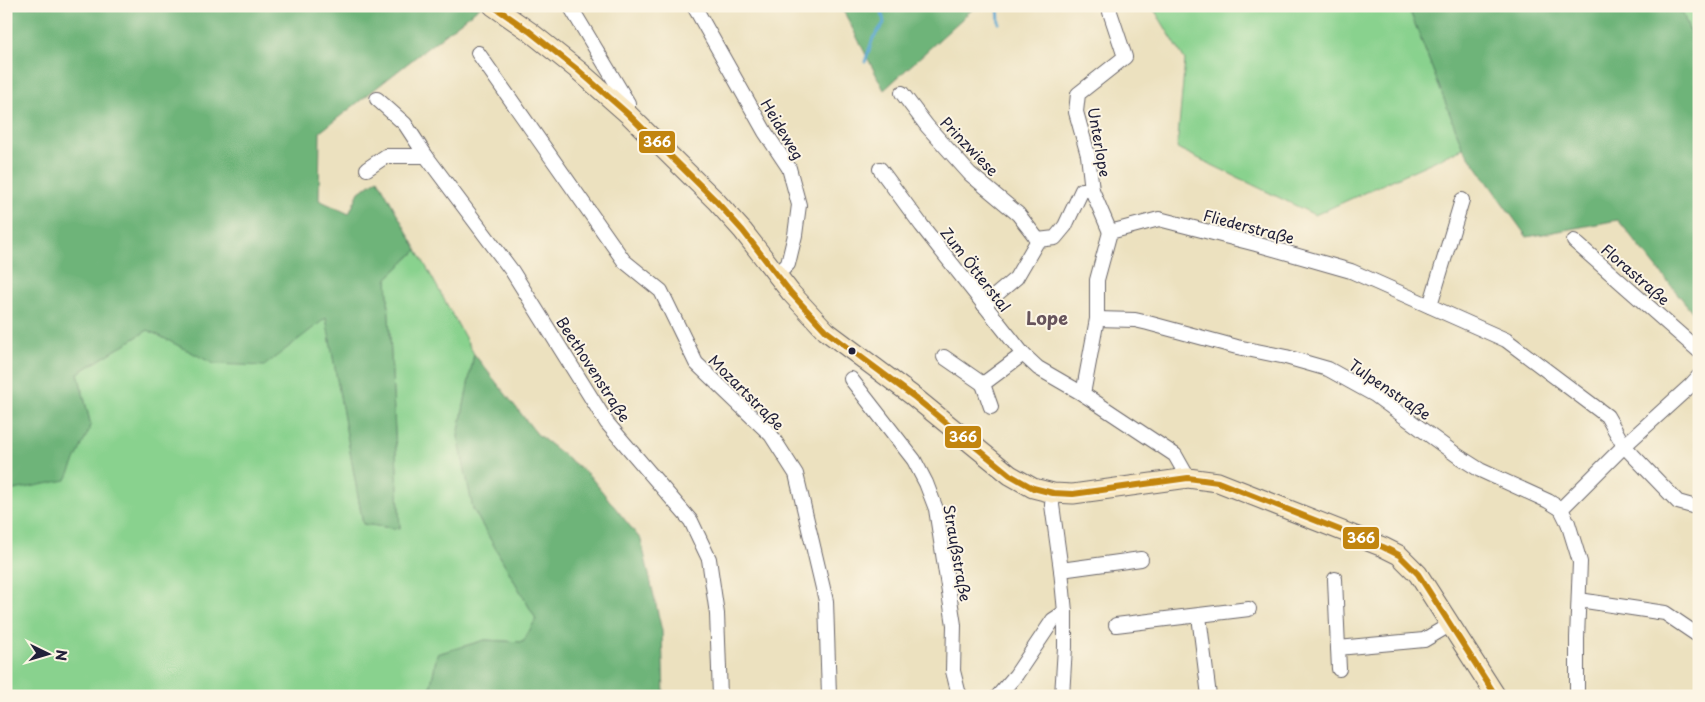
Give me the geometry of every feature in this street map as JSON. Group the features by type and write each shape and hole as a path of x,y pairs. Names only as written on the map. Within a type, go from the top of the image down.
{"street":[{"path":"493,6 543,42 628,114 716,201 743,231 791,293 826,331 913,396 1010,475 1033,488 1053,493 1073,494 1188,478 1218,482 1383,547 1399,555 1418,574 1496,696"},
{"path":"570,6 628,103 628,114"},
{"name":"Heideweg","path":"694,6 765,132 789,168 799,205 788,264 777,275"},
{"name":"Unterlope","path":"1110,6 1110,12 1125,57 1078,94 1076,112 1088,155 1092,190 1110,232"},
{"name":"Mozartstraße","path":"478,53 624,261 661,291 696,362 771,435 796,474 826,601 829,696"},
{"name":"Prinzwiese","path":"902,93 970,174 1018,214 1038,240"},
{"name":"Beethovenstraße","path":"377,99 405,124 426,156 512,271 606,423 691,521 709,559 717,614 720,696"},
{"path":"366,168 386,156 426,156"},
{"name":"Zum Ötterstal","path":"880,169 984,306 1023,354 1038,368 1083,394"},
{"name":"Unterlope","path":"1038,240 1055,238 1065,226 1082,190 1092,190"},
{"path":"1430,306 1462,200"},
{"name":"Fliederstraße","path":"1110,232 1159,219 1351,271 1506,340 1607,416 1624,446"},
{"path":"1110,232 1097,280 1097,319 1083,394 1175,455 1188,478"},
{"path":"984,306 1016,278 1038,240"},
{"name":"Florastraße","path":"1574,241 1699,351"},
{"name":"Tulpenstraße","path":"1097,319 1135,320 1328,369 1375,395 1480,470 1548,501 1561,510"},
{"path":"983,384 1023,354"},
{"path":"944,357 983,384 991,407"},
{"path":"1577,696 1580,562 1568,523 1561,510 1624,446 1699,376"},
{"name":"Straußstraße","path":"851,379 914,460 926,483 936,510 954,625 953,671 958,692 961,696"},
{"path":"1624,446 1678,502 1699,508"},
{"path":"1053,493 1053,513 1065,612 1062,696"},
{"path":"1061,570 1141,559"},
{"path":"1334,579 1339,669"},
{"path":"1579,600 1665,614 1699,636"},
{"path":"1116,625 1249,609"},
{"path":"998,696 1016,675 1053,620 1065,612"},
{"path":"1199,616 1209,696"},
{"path":"1338,648 1424,640 1450,624"}],"green space":[{"path":"6,6 481,6 320,132 319,200 349,214 359,192 378,179 417,250 387,278 400,529 363,524 326,318 264,366 214,364 148,330 78,373 91,426 66,480 14,490 6,489"},
{"path":"841,6 976,6 884,90"},
{"path":"1152,6 1408,6 1463,148 1315,215 1177,148 1185,60"},
{"path":"1408,6 1680,6 1699,57 1699,320 1618,220 1527,237 1463,148"},
{"path":"1680,6 1699,6 1699,57"},
{"path":"417,250 474,354 458,436 473,509 536,619 523,642 485,640 437,654 429,696 6,696 6,489 14,490 91,426 78,373 148,330 214,363 326,317 363,524 400,529 387,278"},
{"path":"474,354 537,434 589,475 641,540 662,631 664,696 429,696 437,654 485,640 523,642 536,619 473,509 458,436"}],"waterway":[{"path":"865,62 873,38 884,23 882,12 885,6"},
{"path":"998,6 999,23"}],"transit line":[{"name":"366","path":"493,6 529,31 578,70 628,114 716,201 743,231 791,293 826,331 913,396 1010,475 1033,488 1053,493 1073,494 1188,478 1218,482 1383,547 1399,555 1418,574 1496,696"}],"district":[{"name":"Lope","path":"1047,317"}]}
